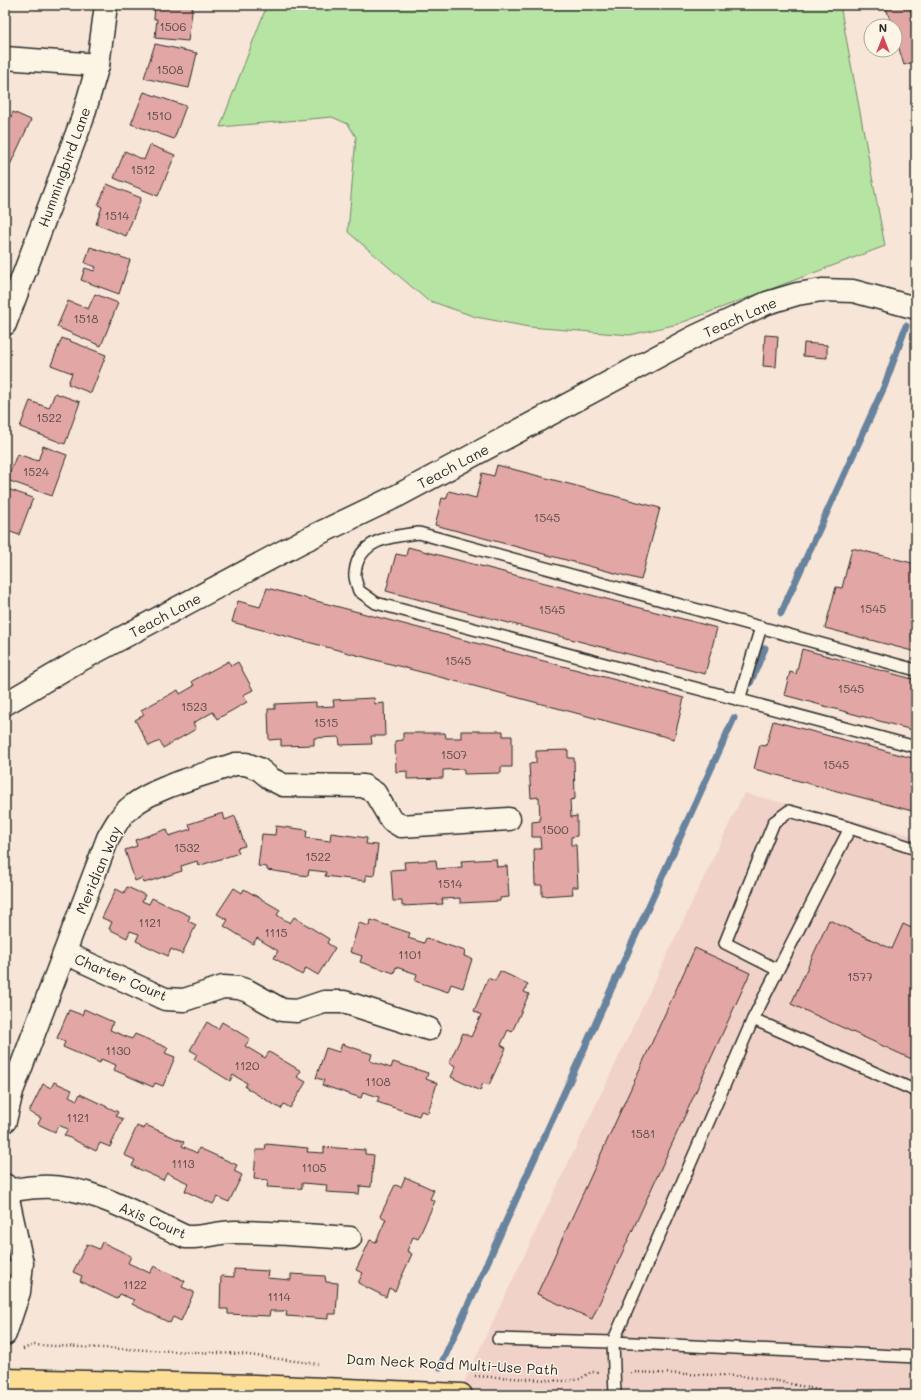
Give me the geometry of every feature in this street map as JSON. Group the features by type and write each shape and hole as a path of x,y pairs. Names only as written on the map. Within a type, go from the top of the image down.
{"main road":[{"path":"5,1380 263,1387 465,1386"}],"street":[{"name":"Hummingbird Lane","path":"5,324 82,120 98,65 106,5"},
{"path":"5,58 98,65"},
{"name":"Teach Lane","path":"5,704 80,661 301,542 397,496 694,337 767,303 797,294 822,290 853,291 916,308"},
{"name":"Meridian Way","path":"5,1121 12,1091 108,838 116,823 131,806 149,794 235,764 246,764 258,769 271,779 283,785 364,786 375,793 391,820 401,826 509,819"},
{"name":"Charter Court","path":"65,953 165,999 184,1000 223,987 239,988 248,991 282,1010 297,1011 324,1002 344,1002 429,1028"},
{"name":"Axis Court","path":"6,1188 40,1187 69,1189 97,1196 186,1237 198,1237 234,1232 350,1238"},
{"path":"6,1188 13,1266 19,1292 12,1342"}],"lane":[{"path":"916,670 419,533 392,536 372,544 360,554 355,573 358,591 376,603 916,747"},
{"path":"739,700 761,627"},
{"path":"778,970 725,942 774,822 789,811 916,849"},
{"path":"615,1395 613,1342 753,1019 850,828"},
{"path":"753,1019 916,1091"},
{"path":"498,1339 613,1342 916,1357"}],"path":[{"path":"12,1342 34,1345 233,1353 320,1364"},
{"name":"Dam Neck Road Multi-Use Path","path":"465,1386 565,1381 580,1379 591,1372 614,1372 740,1376 778,1381 823,1391 895,1395"}],"shaded area":[{"path":"744,793 916,836 916,1395 458,1395"}],"green space":[{"path":"267,5 840,5 885,246 678,324 630,335 529,327 476,317 427,300 348,232 356,137 348,124 332,117 220,127"}],"building":[{"path":"155,5 193,5 188,41 155,38 157,19 154,19"},
{"path":"885,5 909,5 916,28 916,61 904,65 902,58 903,18 889,18"},
{"path":"155,44 197,53 189,88 144,78"},
{"path":"144,92 186,106 174,139 131,124"},
{"path":"13,112 31,120 10,165 5,163 5,116 10,119"},
{"path":"150,145 175,155 158,196 114,178 125,151 144,160"},
{"path":"107,184 141,198 126,236 96,224 102,207 98,205"},
{"path":"90,247 130,260 119,294 81,280 85,268 94,271 96,267 85,263"},
{"path":"95,294 118,303 101,346 57,327 68,301 88,309"},
{"path":"765,335 778,336 776,367 763,366"},
{"path":"62,338 106,355 91,393 68,384 72,373 51,365"},
{"path":"804,343 827,345 827,358 803,356"},
{"path":"55,393 80,402 65,444 20,427 30,401 49,408"},
{"path":"43,446 67,455 52,496 7,480 17,454 38,461"},
{"path":"497,465 660,508 641,580 435,525 442,498 446,499 449,491 476,498 482,473 494,476"},
{"path":"5,488 33,498 19,535 5,530"},
{"path":"5,544 11,546 5,560"},
{"path":"408,547 717,628 705,674 386,591 396,554 406,556"},
{"path":"852,548 916,564 916,652 825,628 836,587 842,588"},
{"path":"267,588 684,698 674,739 232,622 238,601 260,607"},
{"path":"802,649 916,680 916,731 784,695 790,672 796,674"},
{"path":"229,661 231,666 238,662 253,690 243,695 247,702 217,719 213,712 193,723 196,729 163,748 160,741 149,746 135,720 144,715 141,710 178,690 180,694 194,686 192,681"},
{"path":"374,698 375,704 384,703 385,736 371,736 372,744 340,745 339,737 314,738 314,745 281,746 281,739 269,740 268,709 275,709 275,704 316,702 316,707 334,706 333,700"},
{"path":"773,721 916,759 916,812 754,769 760,745 766,746"},
{"path":"461,731 503,731 503,736 512,736 512,767 501,767 501,773 464,774 464,769 443,770 443,778 407,779 407,771 396,772 395,741 403,740 403,733 445,733 446,738 461,738"},
{"path":"568,750 568,758 574,758 575,799 570,800 571,817 577,816 577,836 571,837 571,845 576,845 578,887 572,887 573,894 542,896 542,885 535,885 534,849 541,849 540,837 532,837 532,822 540,821 539,797 531,798 529,764 536,763 536,751"},
{"path":"223,813 225,820 235,816 245,846 237,848 239,853 198,866 197,861 181,866 182,871 144,883 142,878 135,881 125,850 137,846 135,840 167,829 169,836 191,829 189,824"},
{"path":"276,826 307,830 306,838 330,841 331,833 367,838 366,844 378,845 374,876 366,875 366,881 325,876 326,872 309,870 308,876 267,870 267,867 258,866 262,834 275,835"},
{"path":"496,859 497,867 507,866 509,897 500,898 500,901 460,903 460,898 442,899 443,904 402,906 402,901 393,901 391,870 405,869 404,862 436,860 437,869 462,867 461,861"},
{"path":"127,887 145,895 142,901 149,904 152,898 190,916 188,921 196,925 182,954 171,949 168,956 136,941 139,934 130,931 127,938 109,929 112,922 102,918 116,889 124,893"},
{"path":"234,888 242,893 244,889 280,910 277,915 290,923 294,917 329,939 327,943 335,948 318,975 306,968 302,975 274,958 278,951 257,938 253,944 224,926 228,920 217,914"},
{"path":"371,920 410,933 408,938 424,943 426,938 465,951 464,956 472,959 463,988 451,984 448,992 415,981 417,974 396,967 394,973 360,962 362,956 350,952 359,923 369,926"},
{"path":"829,920 892,949 903,924 916,930 916,1061 791,1004"},
{"path":"695,948 750,973 592,1319 537,1294"},
{"path":"500,971 528,984 524,992 529,994 512,1032 508,1030 501,1045 506,1048 489,1085 483,1083 480,1091 451,1077 456,1066 449,1063 463,1033 471,1037 481,1015 474,1011 488,978 495,981"},
{"path":"84,1009 113,1022 110,1030 132,1039 135,1034 168,1048 165,1053 175,1057 163,1086 155,1083 153,1087 114,1070 116,1065 101,1059 100,1063 63,1047 65,1042 57,1038 69,1010 82,1015"},
{"path":"207,1022 218,1029 222,1022 250,1039 245,1046 265,1058 269,1052 301,1071 297,1077 306,1082 290,1108 284,1104 281,1109 245,1087 247,1083 233,1075 230,1081 194,1059 197,1054 190,1050"},
{"path":"342,1044 372,1054 370,1061 391,1068 393,1062 428,1073 426,1079 437,1083 428,1113 421,1111 419,1116 377,1102 379,1097 363,1092 361,1098 322,1085 324,1080 316,1078 326,1048 339,1052"},
{"path":"54,1082 72,1090 69,1096 77,1100 80,1094 118,1112 116,1116 123,1119 110,1147 100,1143 96,1151 64,1135 68,1129 58,1125 55,1132 38,1124 41,1118 29,1112 43,1084 51,1088"},
{"path":"146,1125 184,1142 182,1146 197,1153 199,1148 237,1165 234,1171 242,1175 229,1202 217,1197 213,1204 185,1191 188,1183 167,1173 163,1180 132,1166 135,1160 124,1155 137,1126 144,1129"},
{"path":"266,1144 308,1148 307,1152 324,1153 324,1147 365,1150 365,1154 374,1155 371,1187 360,1186 359,1194 326,1192 327,1185 302,1183 302,1189 267,1187 268,1180 254,1179 256,1150 265,1150"},
{"path":"405,1177 434,1190 430,1199 435,1201 418,1239 413,1237 407,1251 412,1254 395,1291 389,1288 386,1297 358,1283 363,1273 356,1270 370,1240 376,1242 386,1219 380,1216 395,1185 401,1187"},
{"path":"102,1242 131,1256 128,1263 150,1273 154,1266 185,1281 182,1287 194,1292 181,1321 173,1317 170,1323 132,1304 134,1300 120,1294 117,1299 80,1281 82,1276 73,1272 87,1244 99,1249"},
{"path":"234,1269 268,1271 267,1278 291,1280 291,1274 325,1276 326,1282 338,1283 336,1314 328,1314 328,1319 286,1316 287,1311 270,1311 269,1316 228,1314 228,1309 220,1309 221,1276 234,1277"}],"waterway":[{"path":"781,613 884,387 906,326"},
{"path":"750,683 765,648"},
{"path":"440,1367 734,718"}]}
